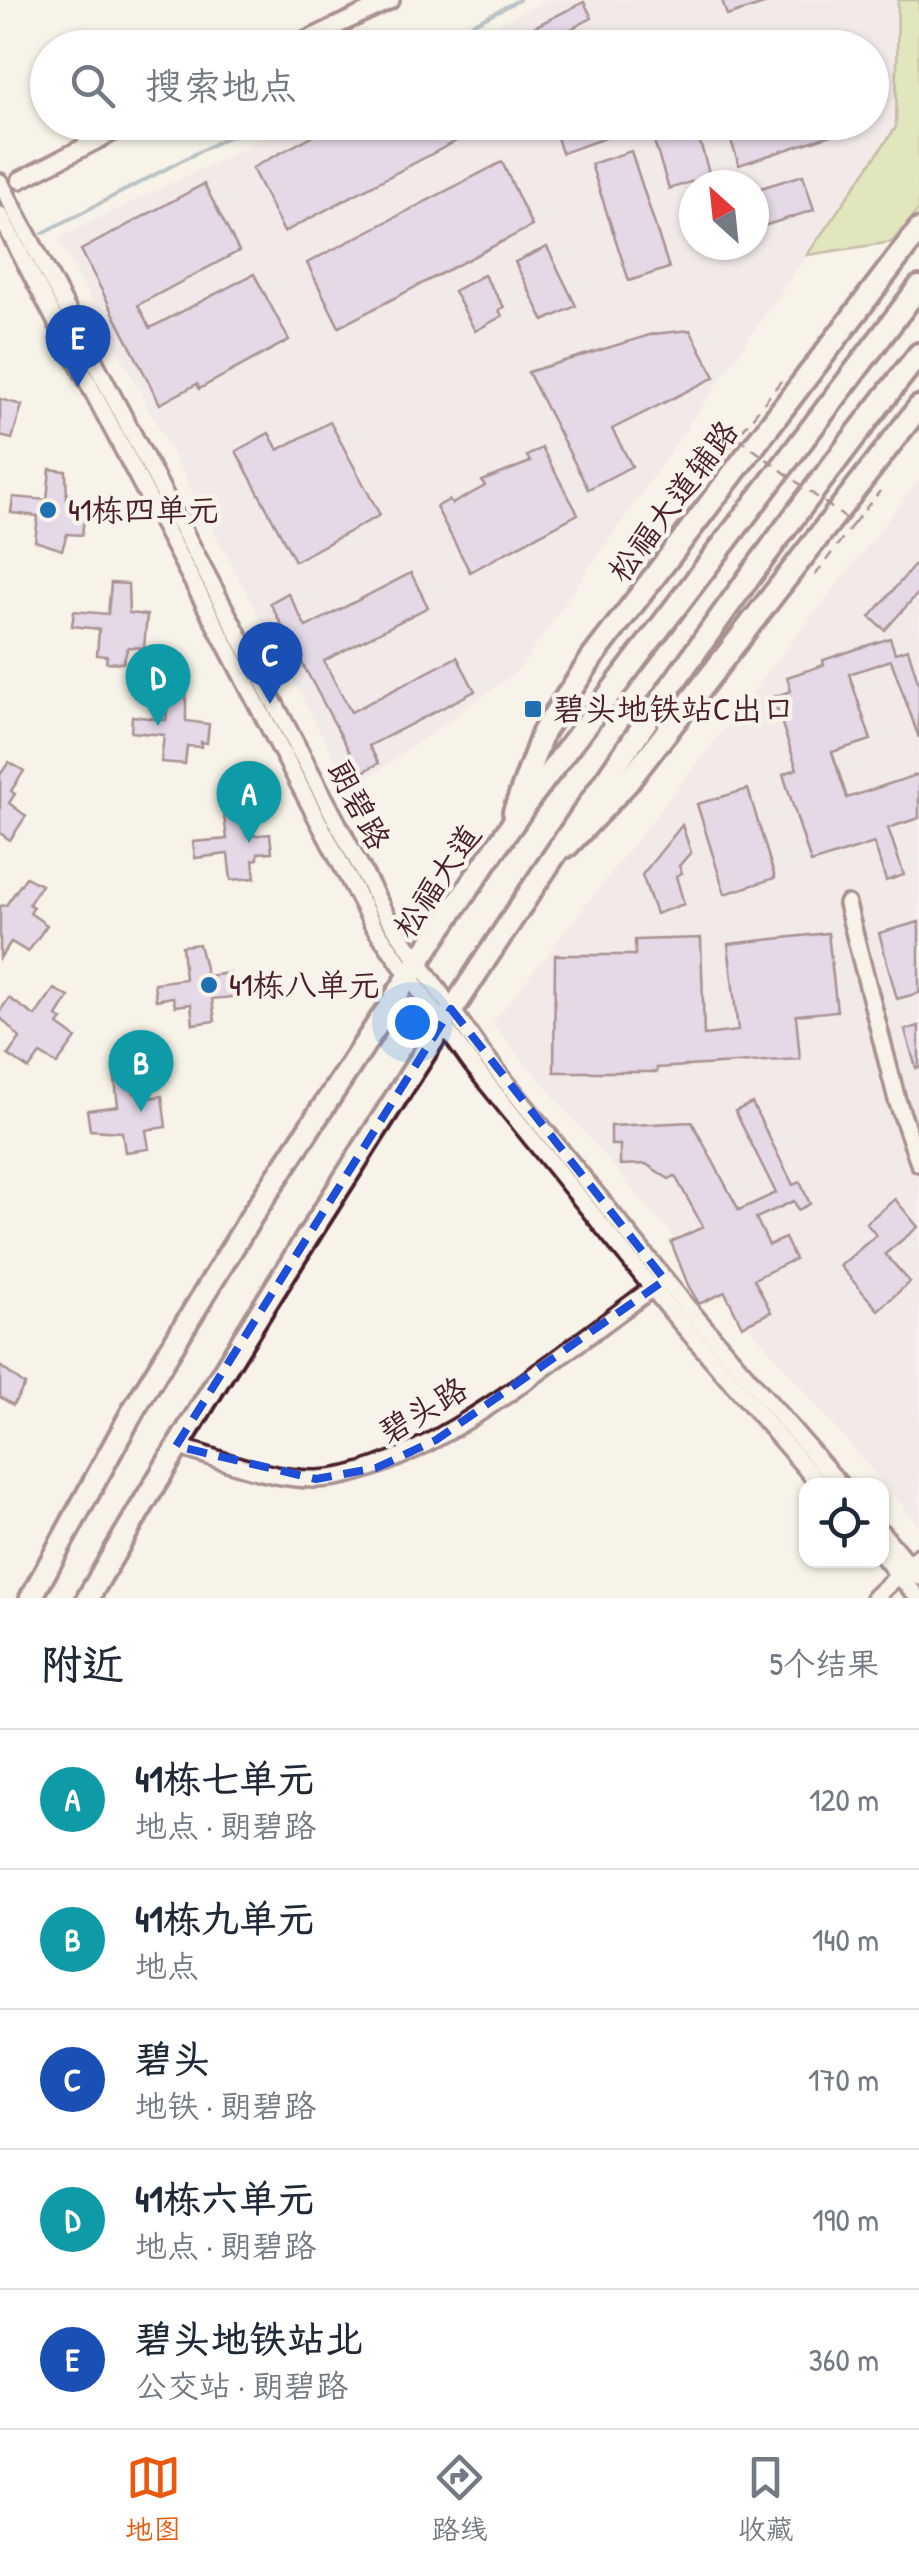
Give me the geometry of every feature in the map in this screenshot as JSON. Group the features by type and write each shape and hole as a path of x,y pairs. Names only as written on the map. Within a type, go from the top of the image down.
{"main road":[{"name":"松福大道辅路","path":"510,828 543,732 592,658 919,230"},
{"name":"松福大道","path":"31,1598 134,1410 254,1214 414,969 510,828 919,287"},
{"path":"88,1598 176,1446 543,867 734,594 919,354"},
{"path":"543,867 579,836 627,783 919,407"}],"street":[{"path":"328,30 391,0"},
{"path":"20,180 98,140"},
{"name":"朗碧路","path":"0,182 414,969 447,1016 815,1478"},
{"name":"朗碧路","path":"0,215 373,925 414,969"},
{"path":"846,904 897,1100 919,1162"},
{"name":"朗碧路","path":"659,1284 833,1478"},
{"name":"碧头路","path":"176,1446 270,1474 316,1479 376,1468 436,1440 659,1284"},
{"path":"889,1541 912,1569 918,1598"},
{"path":"889,1559 912,1569"},
{"path":"874,1598 912,1569"}],"path":[{"path":"716,466 781,381"},
{"path":"738,437 853,524"},
{"path":"814,576 880,491"}],"highlighted area":[{"path":"451,1009 665,1280 436,1440 376,1468 316,1479 176,1446"}],"shaded area":[{"path":"547,0 898,0 896,127 889,137 889,30 484,30"},
{"path":"261,140 887,140 518,671 351,790 58,238"},
{"path":"919,480 919,1526 889,1491 889,1478 878,1478 492,1024"}],"green space":[{"path":"898,0 919,0 919,209 892,242 807,255 889,140 896,127"}],"building":[{"path":"722,0 770,0 770,2 727,16"},
{"path":"584,2 592,18 569,30 528,30"},
{"path":"305,140 458,140 284,232 252,168"},
{"path":"558,140 600,140 562,153"},
{"path":"654,140 699,140 708,170 679,170 679,186 669,189"},
{"path":"731,140 816,140 739,165"},
{"path":"631,151 669,268 629,281 591,164"},
{"path":"502,162 532,226 339,327 307,263"},
{"path":"803,175 814,210 769,224 769,185"},
{"path":"204,184 239,251 138,305 150,328 254,274 289,340 199,389 197,384 160,404 81,250"},
{"path":"547,247 576,306 544,321 515,262"},
{"path":"484,275 504,307 499,310 502,316 475,331 454,291"},
{"path":"690,330 715,377 612,429 632,466 588,489 528,372 653,334"},
{"path":"0,399 22,405 12,439 0,436"},
{"path":"330,422 380,515 295,561 236,451 269,433 278,450"},
{"path":"542,448 578,514 470,572 436,507 449,500 452,504 485,486 482,481 530,462 527,456"},
{"name":"41栋四单元","path":"50,469 66,471 67,500 86,502 82,535 67,534 62,550 35,541 38,516 11,513 13,497 47,500"},
{"path":"919,560 919,592 885,630 870,617"},
{"path":"411,573 428,607 324,661 351,712 457,657 475,691 369,746 379,763 361,773 270,603 288,593 306,627"},
{"path":"111,583 128,584 129,613 147,615 144,648 128,647 123,663 106,662 107,656 97,655 99,629 72,626 74,611 108,614"},
{"path":"890,638 895,653 908,649 919,685 919,738 891,660 849,674 871,740 832,752 847,798 919,774 919,818 888,828 904,875 886,881 874,843 811,863 783,774 797,769 773,697 791,691 787,677 824,665 823,660"},
{"path":"169,688 186,690 186,721 209,724 207,743 201,742 201,747 187,746 185,764 161,762 164,735 131,732 132,716 166,720"},
{"path":"9,762 24,771 11,791 15,794 9,803 26,816 10,840 0,833 0,775"},
{"path":"748,789 775,878 725,894 697,804"},
{"path":"240,805 247,836 270,834 272,852 258,853 258,859 253,860 255,878 231,880 228,854 195,858 193,842 227,839 223,807"},
{"path":"682,825 691,852 679,866 682,873 676,876 684,904 656,914 642,875"},
{"path":"26,877 41,885 29,904 33,907 30,913 47,925 28,952 11,942 0,958 0,906 6,905"},
{"path":"919,922 919,993 897,999 879,933"},
{"path":"828,933 837,1011 796,1015 800,1059 657,1068 657,1072 554,1072 555,955 635,955 635,940 701,938 704,1035 738,1031 728,944"},
{"name":"41栋八单元","path":"199,944 207,976 230,973 233,997 212,999 215,1021 193,1024 191,1004 175,1006 173,997 156,1000 154,983 185,979 182,946"},
{"path":"54,989 69,997 57,1016 62,1020 58,1025 76,1038 57,1064 40,1054 29,1069 8,1055 20,1038 0,1017 0,1011 9,998 35,1016"},
{"path":"919,1026 919,1068 916,1068 905,1030"},
{"path":"131,1070 134,1093 140,1092 141,1099 162,1096 166,1127 146,1130 149,1149 125,1152 122,1132 90,1130 87,1110 118,1106 114,1072"},
{"path":"752,1103 793,1185 800,1182 810,1204 798,1210 794,1201 756,1218 769,1245 785,1238 795,1259 754,1279 771,1312 742,1326 725,1292 699,1304 688,1285 671,1242 703,1227 675,1176 669,1179 646,1164 620,1165 620,1145 611,1145 611,1126 692,1122 739,1210 776,1193 735,1111"},
{"path":"895,1199 918,1227 885,1254 910,1282 878,1310 840,1266 876,1235 866,1223"},
{"path":"0,1366 25,1385 13,1405 0,1397"}],"waterway":[{"path":"460,30 519,0"},
{"path":"43,233 221,140"}],"place":[{"name":"碧头地铁站北","path":"78,387"},
{"name":"41栋四单元","path":"48,510"},
{"name":"碧头","path":"270,704"},
{"name":"碧头地铁站C出口","path":"533,709"},
{"name":"41栋六单元","path":"158,726"},
{"name":"41栋七单元","path":"249,843"},
{"name":"41栋八单元","path":"209,985"},
{"name":"41栋九单元","path":"141,1112"}]}
